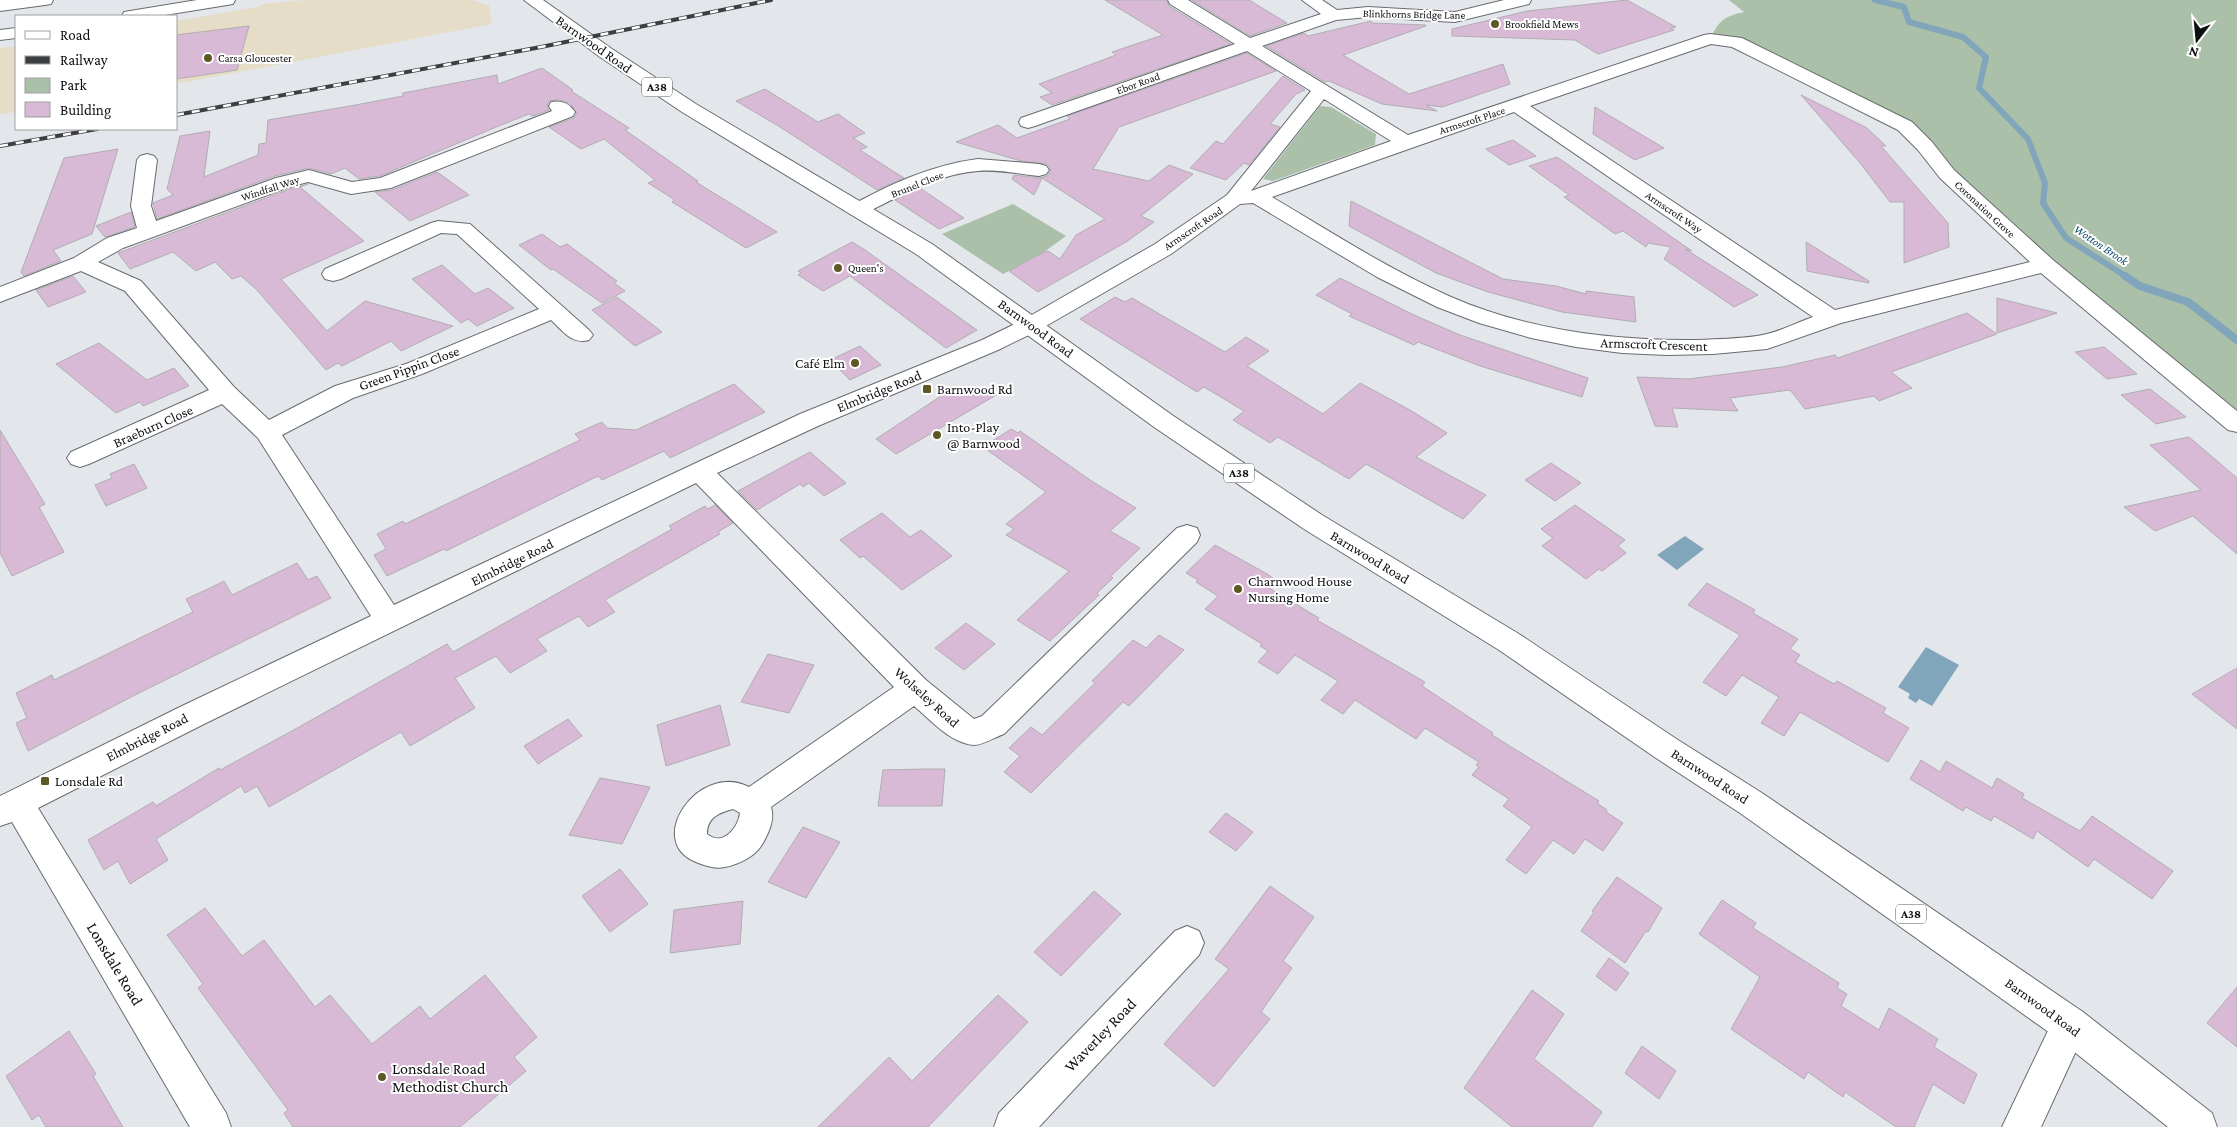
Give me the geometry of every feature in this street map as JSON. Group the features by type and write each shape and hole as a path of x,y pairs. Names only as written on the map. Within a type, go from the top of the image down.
{"main road":[{"path":"0,6 45,0"},
{"path":"136,15 227,0"},
{"name":"Barnwood Road","path":"532,0 606,53 689,108 924,250 1163,422 1313,522 1510,642 1667,749 1751,803 2070,1025 2198,1127"},
{"path":"1176,0 1406,142"},
{"path":"1310,0 1334,15"},
{"name":"Blinkhorns Bridge Lane","path":"1247,44 1334,15 1368,12 1468,15 1513,1"},
{"path":"0,35 15,33"},
{"name":"Armscroft Place","path":"1245,198 1710,39"},
{"name":"Coronation Grove","path":"1710,39 1736,42 1905,126 1925,146 1947,174 2045,265 2237,424"},
{"name":"Ebor Road","path":"1028,122 1247,44"},
{"name":"Armscroft Road","path":"1031,326 1163,249 1245,198 1321,91"},
{"name":"Armscroft Way","path":"1516,105 1832,319"},
{"name":"Windfall Way","path":"0,295 82,263 115,243 283,182 309,176 351,188 384,184 566,112 558,106"},
{"path":"147,160 141,206 149,232"},
{"name":"Brunel Close","path":"857,210 921,180 951,170 978,166 1040,170"},
{"name":"Armscroft Crescent","path":"1245,198 1404,283 1464,310 1522,328 1588,342 1641,347 1702,347 1760,343 1832,319 2045,265"},
{"path":"333,274 393,240 438,227 463,228 581,335"},
{"path":"82,263 132,286 225,393 267,432 389,621"},
{"name":"Green Pippin Close","path":"267,432 344,392 414,369 554,311"},
{"name":"Elmbridge Road","path":"9,807 193,715 699,471 808,420 990,345 1031,326"},
{"name":"Braeburn Close","path":"80,457 225,393"},
{"name":"Wolseley Road","path":"699,471 915,688 963,729 975,732 993,724 1187,535"},
{"path":"752,803 915,688"},
{"name":"Lonsdale Road","path":"9,807 212,1127"},
{"name":"Waverley Road","path":"1013,1127 1187,943"},
{"path":"2021,1127 2070,1025"}],"shaded area":[{"path":"305,0 471,0 489,5 492,24 178,84 178,21 261,6 262,4"},
{"path":"15,46 15,112 0,114 0,48"}],"green space":[{"path":"1729,0 2237,0 2237,424 2045,265 1905,126 1736,42 1710,39 1723,20 1744,12"},
{"path":"1320,106 1331,107 1376,134 1375,145 1273,181 1263,179"},
{"path":"1013,204 1066,236 1044,252 1003,274 942,234"}],"water":[{"path":"1685,536 1704,549 1677,570 1657,555"},
{"path":"1926,647 1959,665 1932,706 1919,699 1916,703 1908,698 1910,694 1898,687"}],"building":[{"path":"1105,0 1166,0 1169,6 1231,44 1052,105 1040,97 1052,93 1039,84 1116,55 1112,52 1163,35"},
{"path":"1192,0 1249,0 1287,23 1250,36"},
{"path":"1627,0 1676,27 1671,28 1674,30 1598,54 1575,40 1452,36 1452,29 1527,11"},
{"path":"1371,21 1372,23 1426,25 1343,55 1409,94 1503,64 1510,84 1442,107 1426,105 1437,111 1382,104 1329,81 1325,82 1266,46 1304,33 1308,36"},
{"name":"Carsa Gloucester","path":"249,26 237,70 178,79 178,35"},
{"path":"1247,53 1276,71 1119,127 1093,169 1149,181 1169,165 1193,174 1141,216 1154,222 1126,242 1038,292 1009,271 1048,251 1060,259 1076,235 1105,219 1042,178 1034,195 1012,179 1014,175 1039,178 1047,176 1051,170 1047,164 1021,161 956,142 998,125 1017,138 1070,119 1067,116"},
{"path":"542,68 573,90 571,91 629,128 625,130 698,181 696,182 777,232 746,248 672,202 675,200 648,183 655,180 604,139 581,149 549,127 574,118 577,113 569,103 559,100 549,101 547,105 549,110 533,116 529,114 380,176 359,179 345,168 331,174 309,168 275,176 157,219 153,203 173,195 167,189 180,136 210,131 204,177 258,155 259,144 266,143 268,120 403,96 403,93 497,75 498,84"},
{"path":"1283,76 1305,90 1296,94 1270,124 1280,127 1249,165 1244,163 1226,180 1190,168 1216,141 1223,144"},
{"path":"765,89 818,122 838,114 865,133 853,138 867,147 860,150 904,178 877,190 736,101"},
{"path":"1801,95 1867,128 1886,146 1881,146 1948,223 1949,247 1904,263 1904,202 1890,202 1860,163"},
{"path":"1595,107 1664,148 1635,160 1593,134"},
{"path":"1513,140 1536,156 1509,165 1486,149"},
{"path":"118,149 92,234 53,250 61,261 24,276 21,272 64,158"},
{"path":"1557,157 1692,251 1685,249 1758,295 1734,307 1664,259 1671,247 1648,243 1646,247 1623,231 1615,234 1564,197 1569,195 1529,166"},
{"path":"437,172 469,195 410,221 375,192 392,190"},
{"path":"308,184 300,187 364,241 281,279 327,331 365,301 453,326 401,351 391,341 342,366 338,363 326,370 257,290 241,276 232,279 215,262 196,271 173,252 130,269 118,253"},
{"path":"920,188 964,218 939,229 895,200"},
{"path":"1351,201 1503,279 1556,286 1586,294 1586,291 1634,297 1636,322 1562,312 1488,292 1436,273 1349,226"},
{"path":"131,212 135,227 105,237 96,226"},
{"path":"542,234 560,247 567,244 617,281 614,283 625,291 602,303 553,269 551,270 519,245"},
{"path":"852,242 977,330 946,348 850,276 823,291 798,275 801,273 798,271"},
{"path":"1806,242 1869,281 1869,283 1807,271"},
{"path":"442,265 475,294 488,288 514,308 477,326 468,319 461,323 412,279"},
{"path":"73,276 86,292 48,307 36,290"},
{"path":"1340,278 1414,315 1460,335 1588,378 1582,397 1480,366 1418,342 1414,345 1349,316 1352,314 1316,295"},
{"path":"617,297 662,332 635,346 592,310"},
{"path":"1115,297 1125,302 1132,298 1225,352 1246,337 1269,351 1247,366 1323,414 1360,383 1410,410 1447,433 1416,457 1486,495 1463,519 1366,464 1349,479 1278,437 1270,443 1233,420 1244,411 1204,387 1197,392 1080,319"},
{"path":"1997,298 2057,313 1997,333"},
{"path":"1967,313 1997,334 1891,372 1912,388 1879,401 1874,396 1805,409 1790,390 1730,398 1738,411 1672,408 1678,427 1655,426 1637,377 1688,379 1782,367 1835,355 1838,358"},
{"path":"99,343 147,380 174,368 189,386 143,406 140,402 116,413 56,364"},
{"name":"Café Elm","path":"860,346 881,365 850,380 830,360"},
{"path":"2104,347 2137,374 2107,379 2075,352"},
{"path":"734,384 765,412 670,458 664,451 602,480 598,476 446,551 444,549 387,576 374,555 386,549 377,534 403,521 405,524 580,440 575,434 602,422 607,428 636,430"},
{"path":"2150,389 2186,417 2156,424 2121,395"},
{"path":"944,394 998,394 896,454 876,439"},
{"path":"1011,429 1018,433 1020,431 1093,482 1136,508 1110,531 1140,548 1111,576 1113,578 1097,593 1099,595 1050,641 1017,620 1069,571 1006,535 1014,529 1006,524 1046,492 983,447"},
{"path":"0,430 45,504 39,507 64,552 12,576 0,553"},
{"path":"2189,437 2237,478 2237,554 2193,516 2155,531 2124,507 2201,490 2150,445"},
{"path":"810,452 846,483 824,496 809,483 803,487 800,484 757,510 738,491"},
{"path":"1551,463 1581,483 1555,501 1525,480"},
{"path":"134,464 147,488 106,506 95,485 112,478 110,474"},
{"path":"715,505 733,523 718,532 720,534 605,600 615,612 588,627 579,616 537,639 547,651 510,673 496,656 455,678 475,708 410,746 401,732 269,807 257,786 245,793 241,786 156,839 168,860 130,884 118,861 104,870 88,840 153,802 156,806 219,768 220,770 290,732 447,644 453,652 672,529 669,526 705,506 708,509"},
{"path":"1575,505 1625,540 1618,546 1626,553 1602,571 1599,569 1586,579 1542,546 1553,538 1541,529"},
{"path":"882,513 910,537 921,530 952,556 902,590 863,556 860,558 840,540"},
{"path":"1215,545 1269,575 1276,581 1269,588 1319,618 1317,620 1425,682 1422,686 1493,733 1492,735 1599,801 1597,803 1607,810 1606,812 1623,823 1603,851 1585,839 1574,854 1553,840 1526,874 1506,860 1532,827 1503,806 1509,799 1472,775 1479,767 1476,765 1479,762 1425,728 1416,739 1355,700 1343,714 1321,700 1338,681 1295,655 1278,674 1258,662 1268,651 1260,646 1262,644 1205,609 1218,596 1186,573"},
{"path":"297,563 308,580 317,576 331,598 135,695 28,751 16,723 27,718 16,693 52,675 54,680 193,612 186,599 224,581 232,595"},
{"path":"1707,583 1755,610 1753,613 1798,639 1790,649 1800,655 1795,662 1834,684 1837,681 1886,708 1883,713 1909,728 1888,762 1800,712 1784,736 1761,723 1779,697 1742,675 1726,696 1703,682 1740,635 1688,605"},
{"path":"966,623 995,644 964,670 935,648"},
{"path":"1159,635 1184,650 1129,706 1123,702 1031,793 1004,772 1020,756 1009,748 1031,727 1042,735 1095,683 1092,681 1133,640 1146,648"},
{"path":"768,654 814,665 789,713 741,702"},
{"path":"2237,668 2237,729 2192,694"},
{"path":"720,705 730,745 666,766 657,725"},
{"path":"568,719 582,736 538,764 524,746"},
{"path":"1921,760 1940,772 1946,761 1992,788 1997,778 2024,794 2022,798 2080,831 2092,816 2173,871 2152,899 2094,859 2088,867 2037,831 2033,839 1994,816 1991,821 1966,807 1963,811 1910,779"},
{"path":"945,769 942,806 878,806 883,770"},
{"path":"600,778 650,787 622,844 569,835"},
{"path":"1226,813 1253,832 1236,851 1209,832"},
{"path":"803,827 840,842 806,898 768,882"},
{"path":"620,869 648,904 610,932 582,896"},
{"path":"1617,877 1662,908 1648,932 1646,931 1625,963 1581,931 1594,912 1592,911"},
{"path":"1270,886 1314,917 1283,961 1292,968 1261,1012 1270,1019 1214,1087 1164,1044 1229,969 1215,959"},
{"path":"1094,891 1121,914 1061,976 1034,952"},
{"path":"1722,900 1756,923 1753,928 1839,983 1837,988 1847,994 1841,1006 1879,1030 1889,1008 1938,1039 1934,1047 1977,1074 1964,1104 1933,1084 1914,1127 1896,1127 1845,1092 1843,1097 1808,1072 1804,1079 1731,1029 1760,977 1699,934"},
{"path":"743,901 740,944 670,953 674,910"},
{"path":"205,908 242,956 264,940 315,1007 330,995 372,1044 420,1006 430,1019 485,975 537,1037 514,1057 526,1071 460,1127 293,1127 284,1113 288,1110 198,988 203,984 167,935"},
{"path":"1609,958 1629,973 1616,991 1596,976"},
{"path":"2237,987 2237,1047 2207,1023"},
{"path":"1532,990 1564,1014 1534,1059 1602,1112 1592,1127 1512,1127 1464,1088"},
{"path":"998,995 1028,1022 928,1127 818,1127 889,1057 912,1081"},
{"path":"69,1031 96,1074 93,1076 123,1127 46,1127 39,1115 32,1120 6,1076"},
{"path":"1642,1046 1676,1071 1659,1099 1625,1073"}],"waterway":[{"name":"Wotton Brook","path":"1875,0 1904,7 1909,22 1963,37 1986,57 1979,88 2028,139 2045,183 2043,203 2066,238 2127,277"},
{"name":"Wotton Brook","path":"2125,276 2140,286 2188,302 2237,340"}],"railway":[{"path":"178,115 541,47 771,0"},
{"path":"0,146 91,130"}],"place":[{"name":"Brookfield Mews","path":"1495,24"},
{"name":"Carsa Gloucester","path":"208,58"},
{"name":"Queen's","path":"838,268"},
{"name":"Café Elm","path":"855,363"},
{"name":"Barnwood Rd","path":"927,389"},
{"name":"Into-Play @ Barnwood","path":"937,435"},
{"name":"Charnwood House Nursing Home","path":"1238,589"},
{"name":"Lonsdale Rd","path":"45,781"},
{"name":"Lonsdale Road Methodist Church","path":"382,1077"}]}
